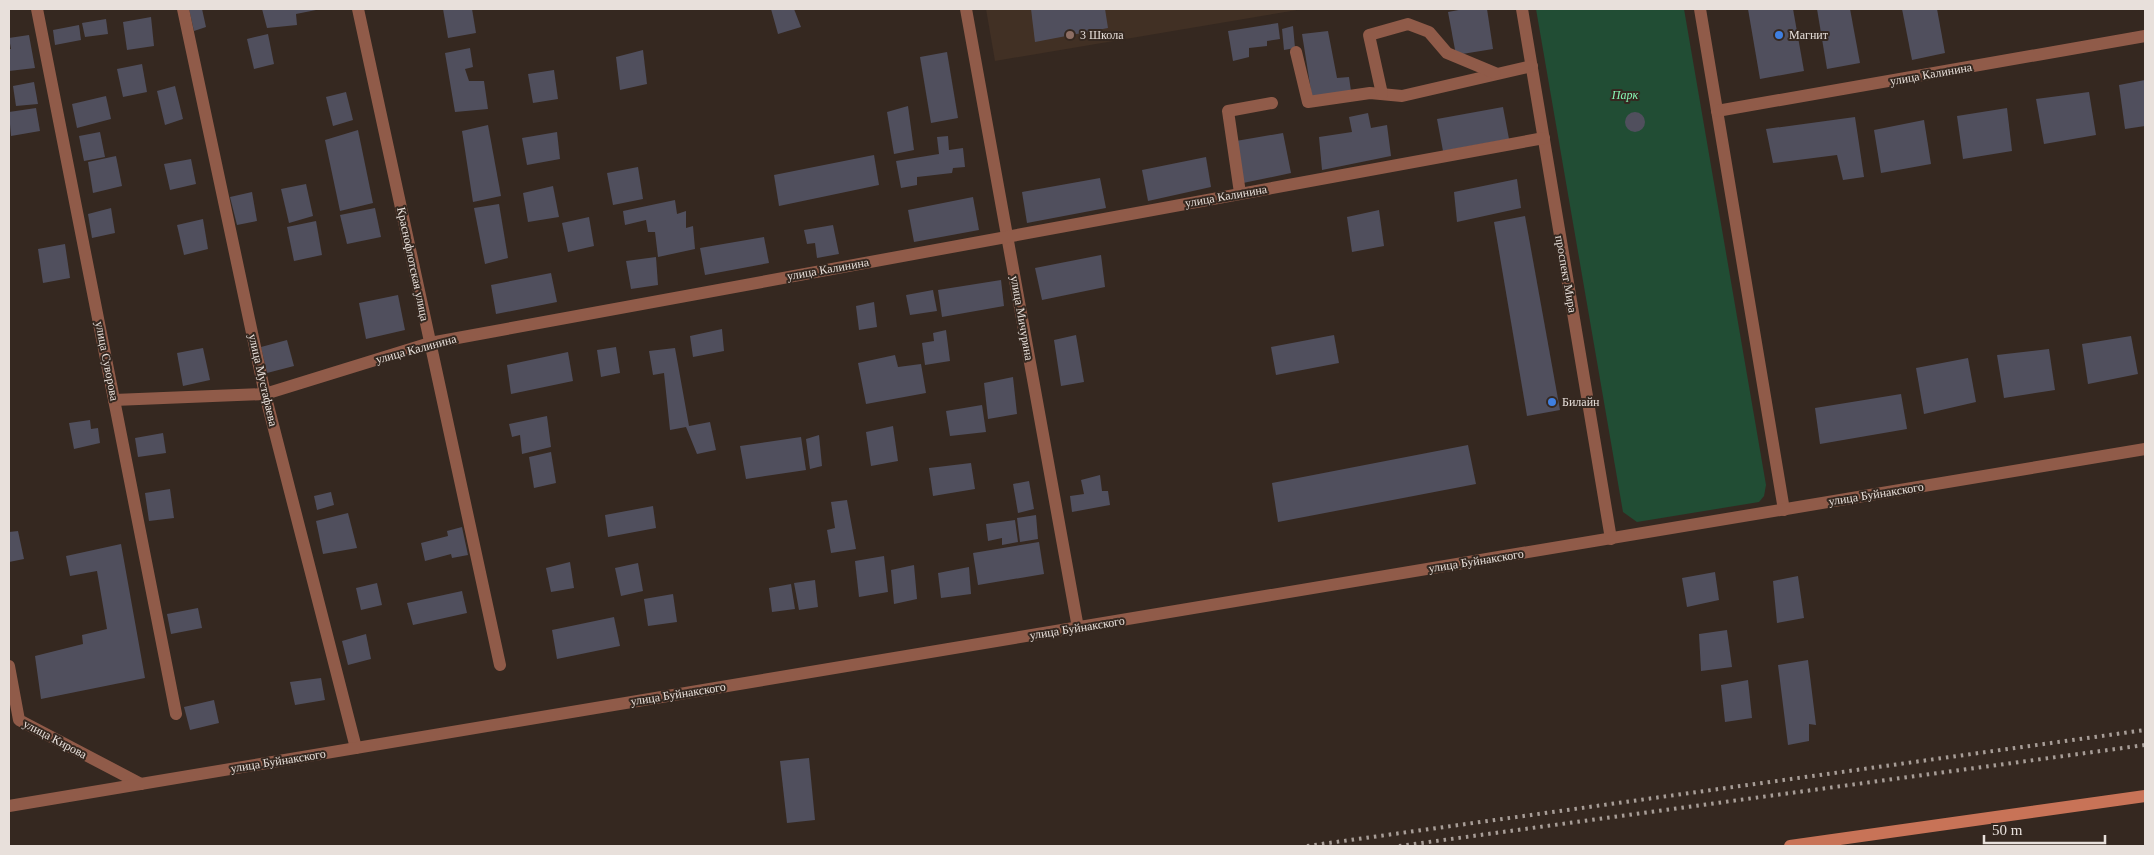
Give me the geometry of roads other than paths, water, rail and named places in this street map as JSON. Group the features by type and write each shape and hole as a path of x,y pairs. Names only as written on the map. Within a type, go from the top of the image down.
{"street":[{"name":"улица Суворова","path":"37,9 176,714"},
{"name":"улица Мустафаева","path":"183,9 265,394 356,748"},
{"name":"Краснофлотская улица","path":"358,9 500,665"},
{"name":"улица Мичурина","path":"966,9 1078,628"},
{"name":"проспект Мира","path":"1522,9 1611,539"},
{"path":"1700,9 1784,510"},
{"path":"1382,94 1369,35 1408,24 1430,32 1447,54 1495,73"},
{"name":"улица Калинина","path":"1717,111 2145,36"},
{"path":"1296,52 1308,102 1370,93 1402,96 1532,66"},
{"path":"1240,193 1228,111 1272,103"},
{"name":"улица Калинина","path":"114,400 265,394 430,342 1544,138"},
{"name":"улица Буйнакского","path":"9,806 2145,450"},
{"name":"улица Кирова","path":"9,666 19,720 141,784"},
{"path":"1790,846 2145,796"}],"railway":[{"path":"1307,846 2145,730"},
{"path":"1399,846 2145,745"}],"place":[{"name":"3 Школа","path":"1070,35"},
{"name":"Магнит","path":"1779,35"},
{"name":"Билайн","path":"1552,402"}],"park label":[{"name":"Парк","path":"1625,95"}]}
